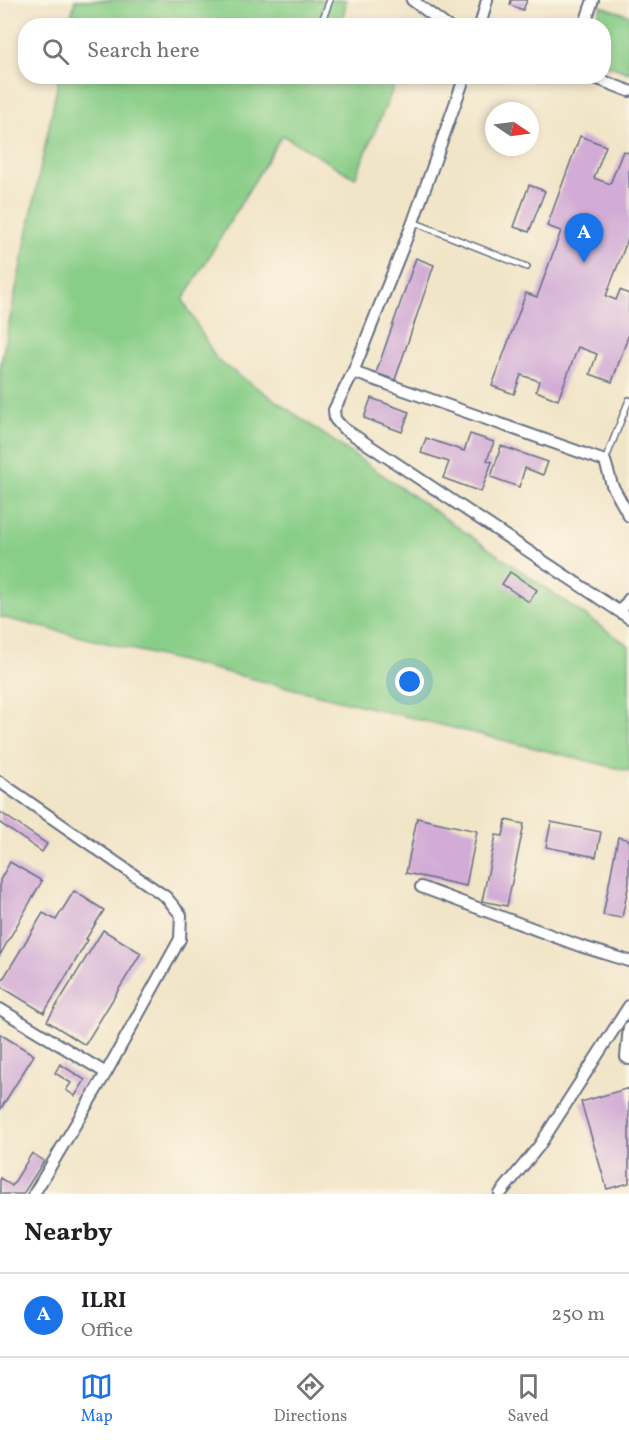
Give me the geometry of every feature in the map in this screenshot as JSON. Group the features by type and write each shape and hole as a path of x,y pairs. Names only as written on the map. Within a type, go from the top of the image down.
{"street":[{"path":"412,0 436,18"},
{"path":"482,18 486,0"},
{"path":"587,18 593,0"},
{"path":"462,84 413,222 353,372 334,410 335,419 343,428 625,615 629,599"},
{"path":"611,84 629,91"},
{"path":"353,372 605,462 612,485 629,516"},
{"path":"0,782 166,897 181,915 180,939 106,1073 34,1194"},
{"path":"421,887 580,946 629,961"},
{"path":"500,1194 539,1146 629,1006"},
{"path":"0,1009 106,1073"},
{"path":"629,1027 626,1057 629,1059"}],"lane":[{"path":"323,18 330,0"},
{"path":"413,222 527,267"},
{"path":"605,462 629,400"}],"green space":[{"path":"75,0 346,0 344,18 71,18"},
{"path":"601,6 629,15 629,73 611,67 611,18 597,18"},
{"path":"58,84 395,84 355,178 282,135 183,300 217,360 629,646 629,771 0,617 0,368"}],"building":[{"path":"511,0 527,0 523,10 510,5"},
{"path":"580,136 606,146 594,178 610,184 623,151 629,153 629,236 606,296 616,300 620,290 629,294 629,334 612,382 590,374 597,354 578,347 558,400 536,391 539,381 521,375 514,394 492,386 526,293 537,297 561,231 547,226"},
{"path":"529,185 545,191 529,232 514,227"},
{"path":"416,258 434,265 395,380 376,373"},
{"path":"371,398 409,412 402,432 364,418"},
{"path":"470,434 494,442 487,460 492,462 481,492 443,478 449,462 421,453 426,438 464,451"},
{"path":"501,446 548,462 543,475 525,468 519,487 491,477"},
{"path":"510,572 537,590 529,602 502,584"},
{"path":"0,812 47,844 42,852 0,823"},
{"path":"417,818 477,831 466,886 406,873"},
{"path":"506,820 524,824 507,906 482,901 496,835 503,836"},
{"path":"551,822 601,832 596,857 546,847"},
{"path":"618,837 629,840 629,883 622,918 603,915"},
{"path":"10,862 42,881 0,955 0,880"},
{"path":"74,891 104,910 44,1013 0,984 43,913 56,920"},
{"path":"103,930 141,953 85,1045 47,1021"},
{"path":"0,1034 34,1055 0,1110"},
{"path":"60,1064 85,1080 75,1096 66,1090 71,1083 55,1073"},
{"path":"629,1088 629,1183 607,1189 581,1102"},
{"path":"32,1153 44,1161 23,1194 0,1194 0,1178 12,1186"}],"place":[{"name":"ILRI","path":"584,263"}]}
